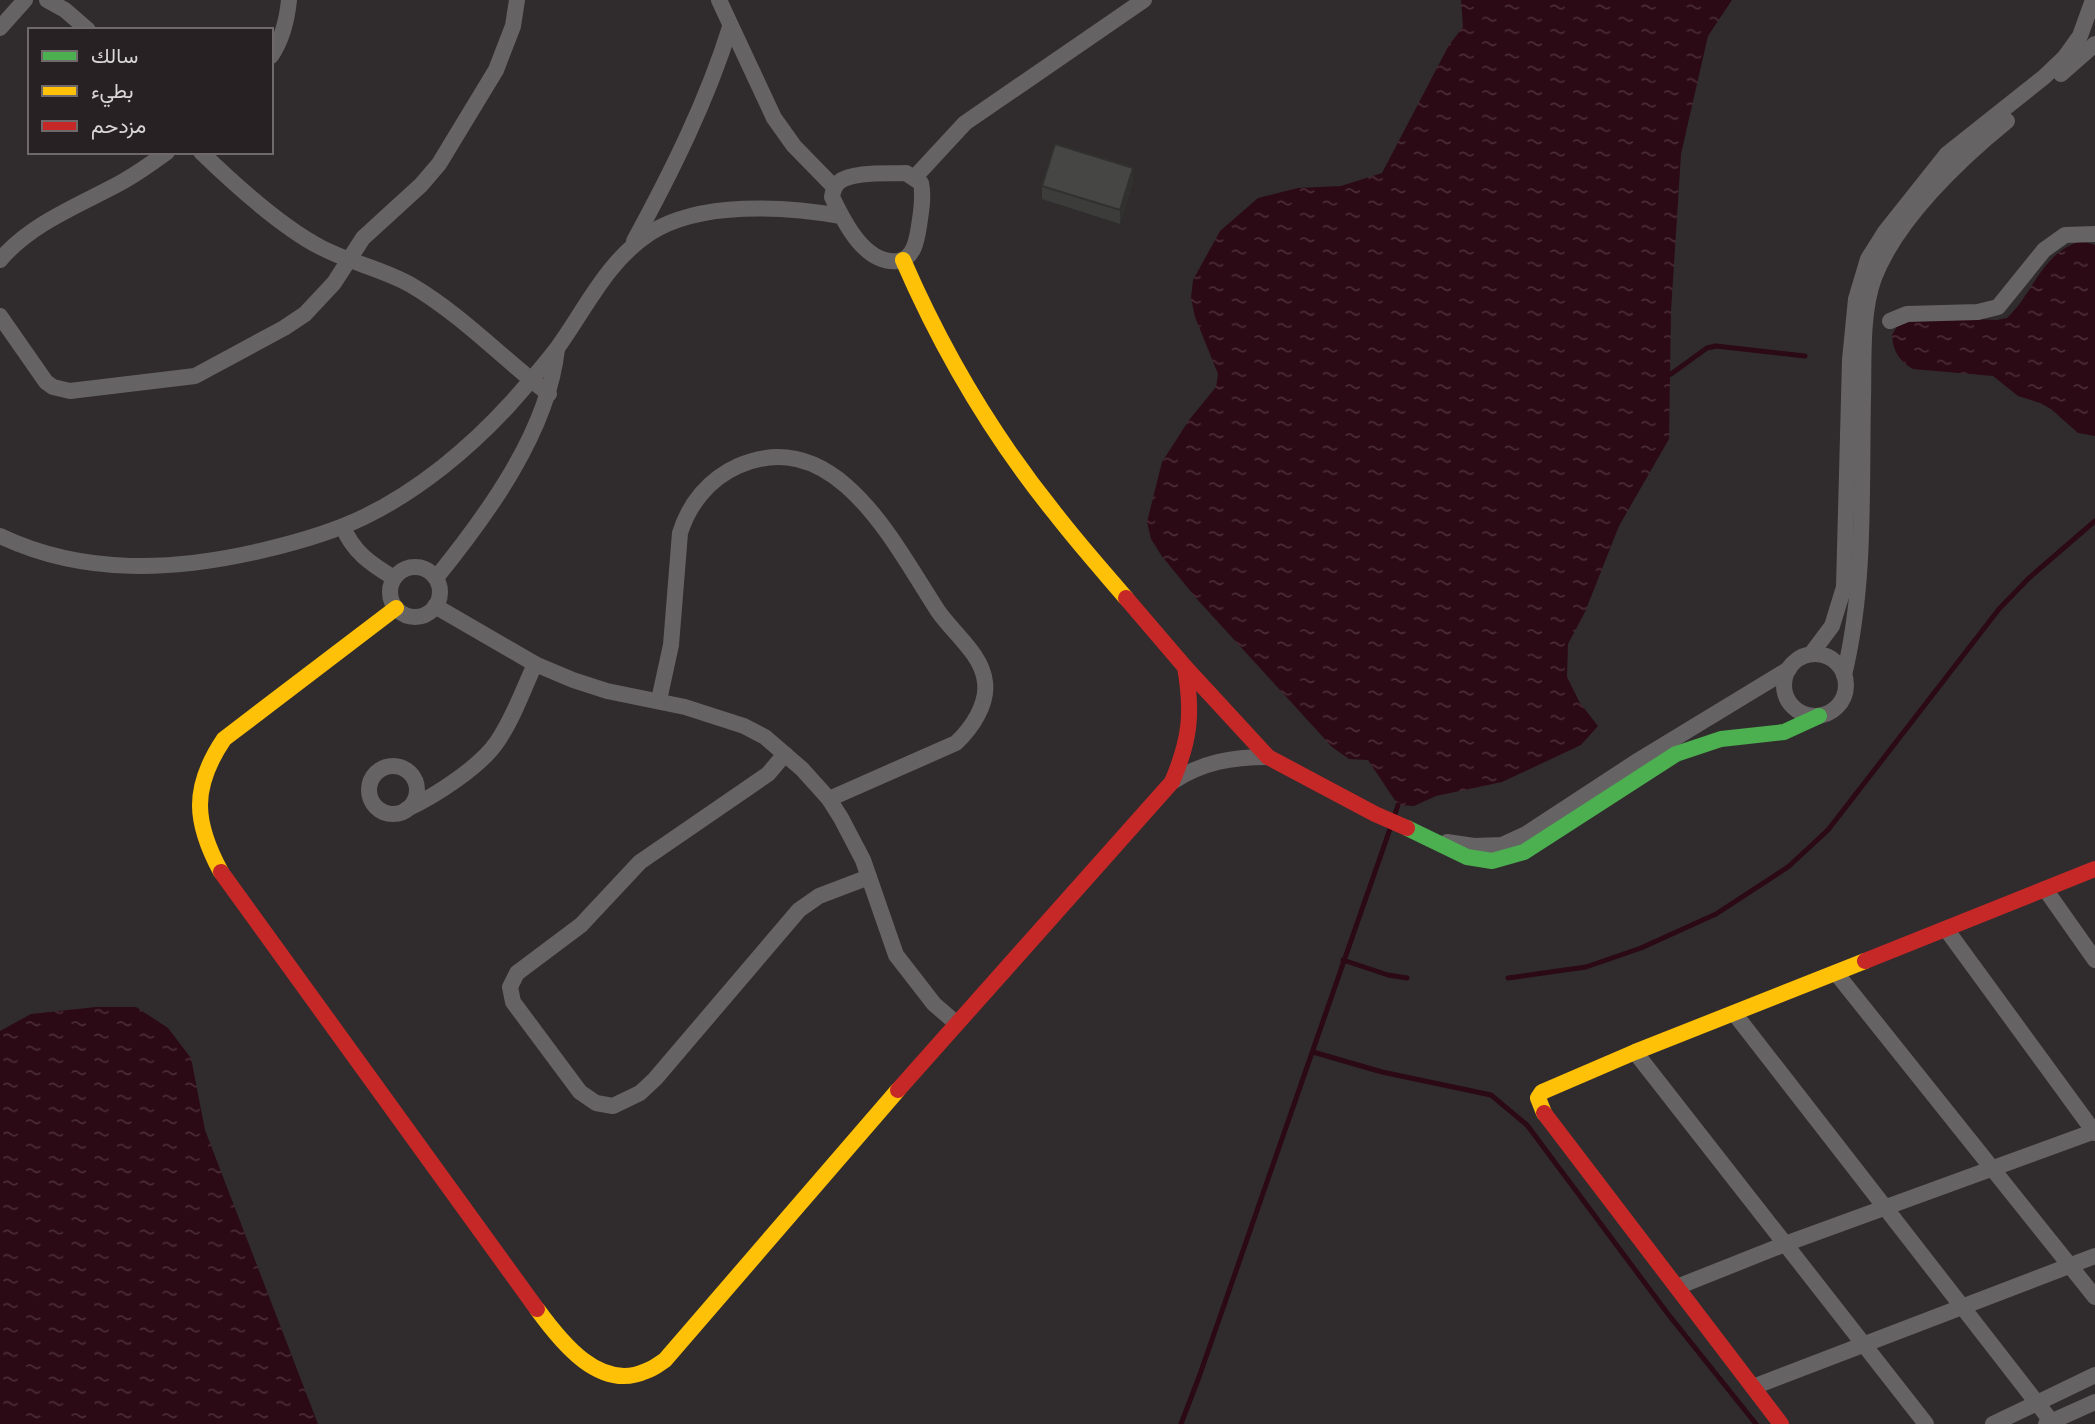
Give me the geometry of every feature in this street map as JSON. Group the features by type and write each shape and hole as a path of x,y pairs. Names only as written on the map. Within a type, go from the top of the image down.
{"street":[{"path":"0,28 25,0"},
{"path":"47,0 85,28"},
{"path":"273,53 279,44 289,0"},
{"path":"0,316 40,375 53,387 70,391 186,378 204,372 284,328 305,314 334,283 363,238 421,185 439,164 496,70 513,26 517,0"},
{"path":"719,0 784,133 834,187"},
{"path":"915,177 965,122 1144,0"},
{"path":"903,260 945,350 1024,473 1054,513 1185,667 1268,757 1454,852 1492,861 1515,856 1676,754 1721,739 1784,732 1832,711 1841,702 1846,689 1844,675 1855,613 1860,557 1865,339 1871,290 1882,263 1906,224 1948,172 1978,137 2064,57 2080,36 2092,0"},
{"path":"0,536 61,558 112,566 179,565 241,555 343,527 390,503 451,460 485,430 557,349 608,274 631,247 664,184 713,76 730,27"},
{"path":"1433,839 1474,846 1502,845 1513,841 1789,669 1798,659 1811,654 1832,626 1844,587 1850,360 1856,299 1875,247 1941,160 1978,137 2095,44"},
{"path":"0,260 36,228 124,181 164,154"},
{"path":"203,154 290,227 318,246 386,274 426,295 472,328 549,394"},
{"path":"906,173 915,177 921,183 923,193 914,246 910,255 903,260 884,261 873,255 841,216 832,197 834,187 839,181 858,175 906,173"},
{"path":"631,247 669,222 710,213 791,209 841,216"},
{"path":"1890,321 1906,314 1978,312 1998,307 2044,250 2065,235 2095,234"},
{"path":"436,578 480,520 503,484 549,394 557,349"},
{"path":"659,700 671,645 680,533 684,520 699,496 731,469 756,460 776,458 799,461 825,470 861,498 880,522 939,612 980,665 986,684 979,711 956,743 829,799"},
{"path":"343,527 354,549 394,578"},
{"path":"415,567 427,570 436,578 440,590 430,612 419,616 406,615 396,608 390,590 394,578 403,570 415,567"},
{"path":"435,606 535,664 607,691 659,700 757,731 785,754 829,799 869,877 896,955 934,1004 956,1023"},
{"path":"396,608 224,739 211,757 203,776 199,792 201,830 223,876 541,1314 579,1359 617,1376 630,1377 644,1373 665,1360 956,1023 1172,782 1186,772 1213,762 1229,758 1268,757"},
{"path":"1811,654 1831,659 1844,675"},
{"path":"447,787 429,786 401,767 390,766 375,774 370,784 370,796 380,810 391,814 407,809 447,787 496,744 535,664"},
{"path":"1172,782 1189,741 1191,724 1192,701 1185,667"},
{"path":"1789,669 1784,689 1789,702 1805,715 1819,716"},
{"path":"785,754 768,774 640,862 580,925 517,973 510,987 513,1002 580,1092 596,1103 613,1106 640,1093 655,1079 799,910 819,896 869,877"},
{"path":"407,809 417,795 414,778"},
{"path":"1781,1424 1544,1113 1538,1098 1549,1088 1635,1052 2095,869"},
{"path":"2045,889 2095,960"},
{"path":"1677,1287 1785,1244 2095,1132 1946,929"},
{"path":"1836,972 2095,1297"},
{"path":"1734,1013 2037,1403 2049,1423 2095,1402"},
{"path":"1635,1052 1926,1424"},
{"path":"1753,1387 2095,1256"},
{"path":"1993,1424 2095,1375"}],"water":[{"path":"1461,0 1732,0 1708,36 1681,154 1671,311 1669,439 1619,526 1585,612 1568,644 1567,677 1580,703 1598,726 1581,745 1502,782 1436,796 1414,806 1398,805 1368,760 1349,759 1332,747 1196,598 1161,555 1151,539 1147,522 1162,462 1189,420 1216,387 1218,374 1195,317 1191,298 1193,280 1220,231 1258,198 1298,188 1341,186 1382,173 1449,45 1463,27"},
{"path":"2082,241 2095,245 2095,436 2078,433 2051,409 2018,396 1993,376 1913,369 1898,355 1892,335 1899,323 1924,317 1997,320 2007,318 2048,263 2068,246"},
{"path":"96,1007 136,1007 168,1028 191,1058 205,1130 318,1424 0,1424 0,1031 31,1014"}],"building":[{"path":"1055,144 1133,168 1120,210 1042,186"}],"waterway":[{"path":"1671,374 1707,348 1716,346 1805,356"},
{"path":"1508,978 1586,967 1641,948 1716,914 1788,867 1828,830 1999,609 2029,578 2095,521"},
{"path":"1394,817 1398,805"},
{"path":"1181,1424 1391,826"},
{"path":"1343,960 1388,975 1407,978"},
{"path":"1313,1052 1382,1072 1491,1095 1527,1125 1668,1314 1756,1424"}],"traffic: fast":[{"path":"1407,828 1467,857 1492,861 1524,852 1676,754 1721,739 1784,732 1819,716"}],"traffic: slow":[{"path":"903,260 934,327 989,422 1031,483 1126,598"},
{"path":"221,872 205,837 200,805 206,773 224,739 396,608"},
{"path":"1544,1113 1538,1098 1542,1092 1635,1052 1865,961"},
{"path":"537,1309 570,1349 598,1369 613,1375 629,1376 654,1368 665,1360 898,1090"}],"traffic: jam":[{"path":"1126,598 1268,757 1407,828"},
{"path":"898,1090 1172,782 1183,753 1188,726 1189,698 1185,667"},
{"path":"1865,961 2095,869"},
{"path":"221,872 537,1309"},
{"path":"1544,1113 1781,1424"}]}
